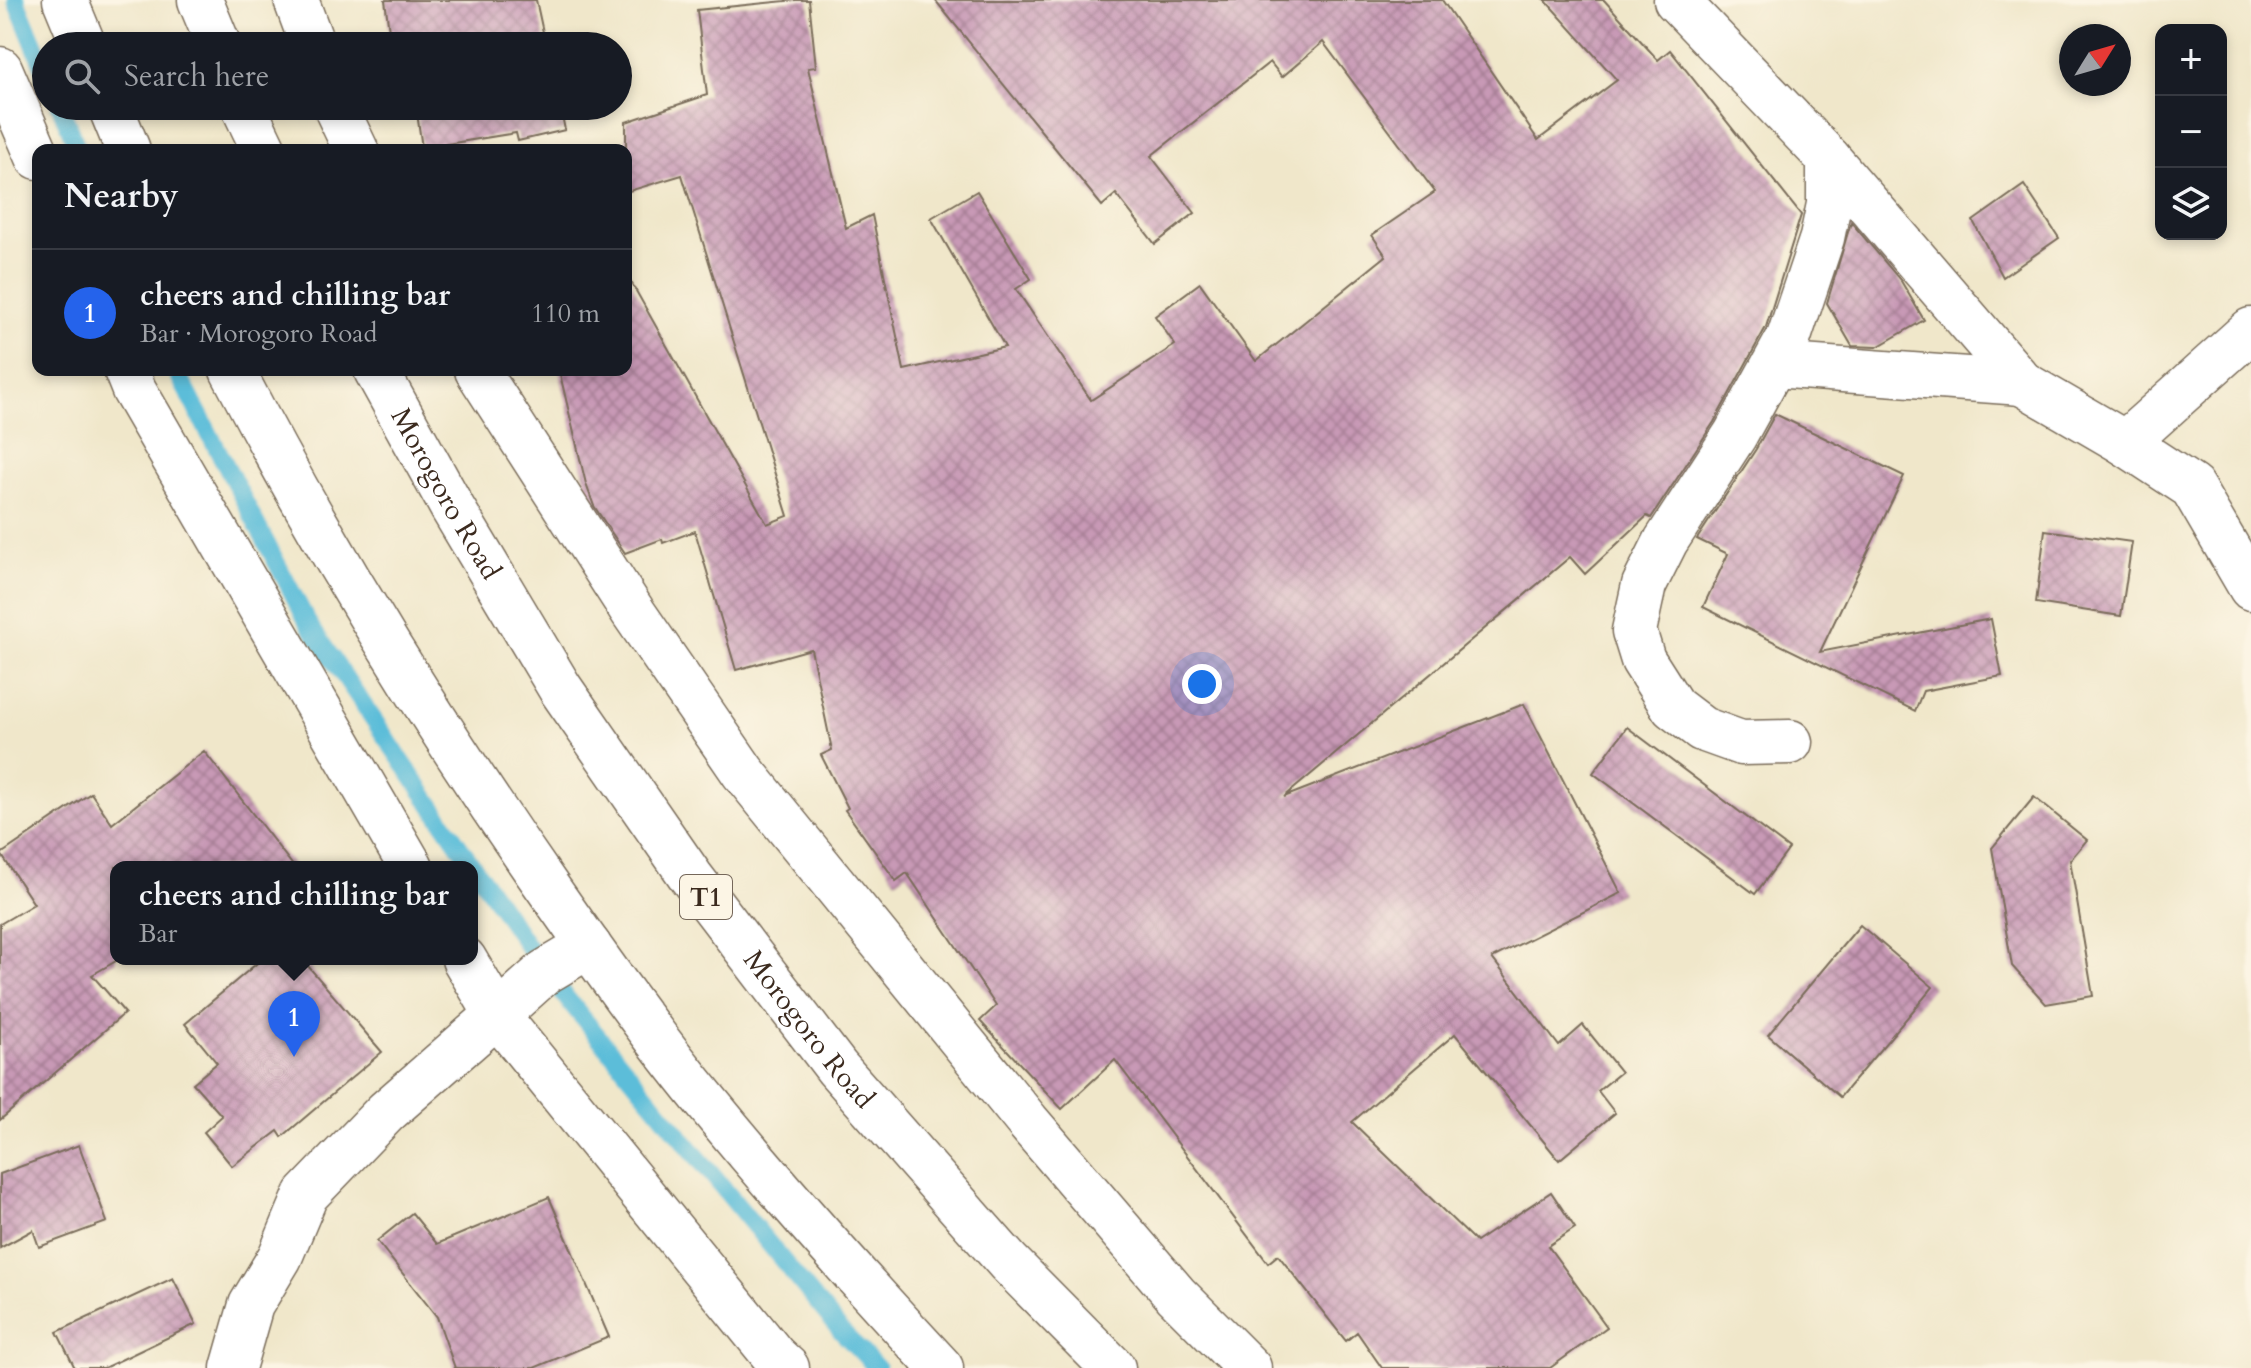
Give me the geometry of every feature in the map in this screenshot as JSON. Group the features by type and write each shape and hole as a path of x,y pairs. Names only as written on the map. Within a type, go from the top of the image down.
{"main road":[{"path":"65,0 78,32"},
{"path":"200,0 213,32"},
{"path":"296,0 308,32"},
{"path":"1676,0 1829,159 2022,383 2125,443 2192,487 2251,588"},
{"path":"5,83 32,144"},
{"path":"116,120 126,144"},
{"path":"250,120 261,144"},
{"path":"342,120 353,144"},
{"path":"1790,742 1741,743 1702,729 1673,707 1643,660 1634,631 1644,585 1666,541 1735,435 1789,337 1822,238 1829,204 1829,159"},
{"path":"2125,443 2251,330"},
{"path":"1774,365 2022,383"},
{"path":"128,376 408,861"},
{"path":"235,376 342,571 506,829 589,946 703,1098 841,1260 941,1368"},
{"name":"Morogoro Road","path":"379,376 453,509 560,688 691,877 837,1068 1008,1262 1113,1368"},
{"path":"481,376 633,612 743,772 1037,1133 1176,1295 1249,1368"},
{"path":"233,1368 251,1305 280,1257 306,1195 386,1112 545,972 589,946"},
{"path":"468,965 497,1015 774,1356 787,1368"}],"building":[{"path":"385,0 536,0 543,32 389,32"},
{"path":"809,0 816,67 808,68 846,228 872,215 904,370 1005,347 931,218 977,191 1031,279 1016,289 1091,400 1175,345 1155,316 1200,283 1256,361 1386,256 1372,235 1435,192 1323,42 1282,77 1270,62 1151,156 1195,213 1155,244 1116,194 1102,206 935,0 1442,0 1538,140 1617,80 1545,0 1604,0 1658,60 1670,50 1801,215 1766,327 1714,422 1651,518 1647,516 1585,574 1570,557 1284,797 1524,704 1621,893 1492,958 1559,1046 1583,1025 1621,1072 1598,1091 1615,1113 1559,1160 1455,1034 1352,1122 1476,1242 1551,1192 1575,1228 1548,1246 1607,1327 1550,1368 1382,1368 1357,1332 1346,1341 1278,1255 1268,1263 1115,1060 1062,1109 980,1021 996,1006 907,873 896,881 845,810 848,808 821,755 832,750 811,649 736,670 695,531 625,553 594,506 560,376 632,376 632,284 767,524 788,516 682,175 632,190 632,144 626,144 626,122 707,95 697,10"},
{"path":"418,120 563,120 565,130 518,141 516,133 447,144 421,144"},
{"path":"2024,185 2059,238 2003,277 1973,221"},
{"path":"1851,222 1901,281 1924,320 1877,347 1852,346 1827,303"},
{"path":"1775,414 1904,476 1820,652 1991,619 2002,676 1923,691 1915,711 1703,607 1728,554 1697,539 1756,449"},
{"path":"2045,530 2132,542 2121,616 2036,603"},
{"path":"1627,727 1789,849 1755,894 1593,773"},
{"path":"204,751 289,861 110,861 110,964 92,975 125,1013 0,1120 0,924 34,904 1,854 91,793 112,824"},
{"path":"2034,797 2087,840 2070,860 2093,996 2046,1004 2012,966 1992,848"},
{"path":"1860,925 1933,987 1840,1097 1768,1035"},
{"path":"255,965 307,965 382,1052 282,1137 278,1131 232,1166 204,1132 222,1116 193,1083 217,1063 185,1024"},
{"path":"79,1145 107,1222 39,1247 33,1230 0,1248 0,1174"},
{"path":"549,1197 609,1337 534,1368 455,1368 437,1317 377,1241 412,1213 437,1244"},
{"path":"173,1278 196,1324 104,1368 75,1368 57,1332"}],"waterway":[{"path":"16,0 32,39"},
{"path":"66,120 76,144"},
{"path":"179,376 308,623 470,861"},
{"path":"478,873 545,972 840,1330 877,1368"}],"place":[{"name":"cheers and chilling bar","path":"294,1057"}]}
